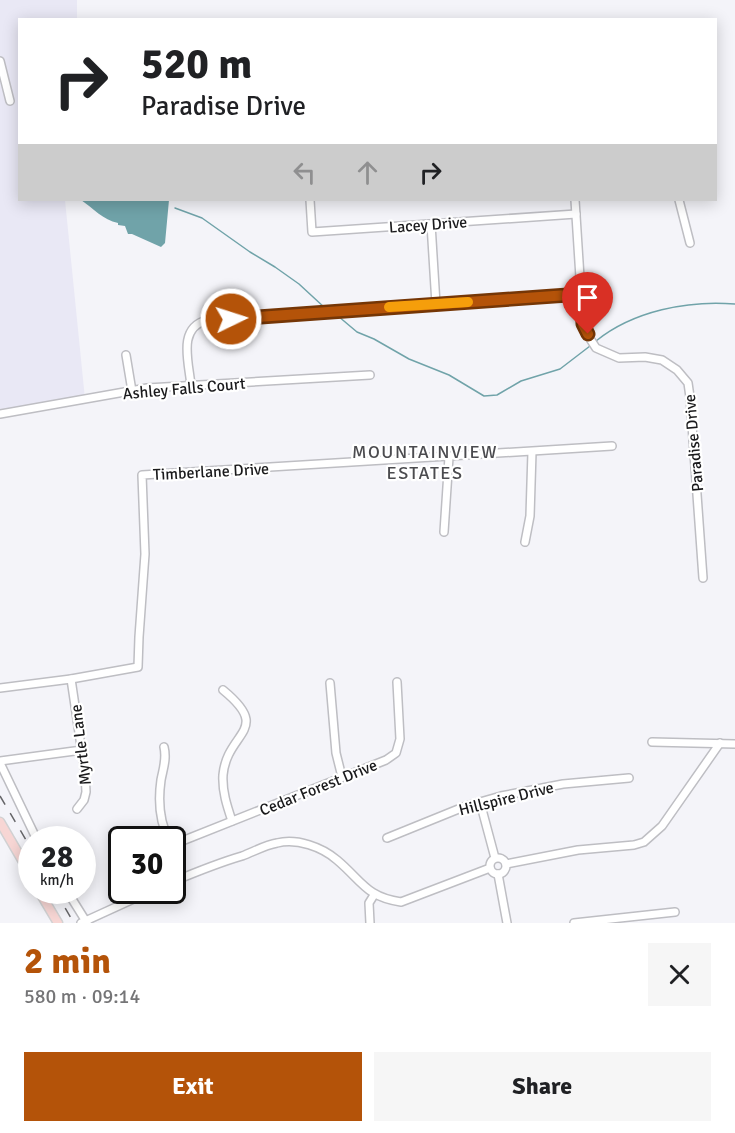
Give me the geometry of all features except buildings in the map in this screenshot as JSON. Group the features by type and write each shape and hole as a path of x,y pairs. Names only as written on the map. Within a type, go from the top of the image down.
{"main road":[{"path":"0,822 18,853"},
{"path":"47,904 58,923"}],"street":[{"path":"0,61 10,101"},
{"name":"Lacey Drive","path":"310,201 312,232 576,214"},
{"name":"Paradise Drive","path":"575,201 583,324 596,348 619,358 645,357 662,360 677,370 688,383 704,578"},
{"path":"679,201 690,243"},
{"path":"431,224 436,304"},
{"path":"191,386 187,339 190,330 198,323 207,320 582,294"},
{"path":"126,355 132,391"},
{"name":"Ashley Falls Court","path":"0,414 132,391 370,375"},
{"name":"Timberlane Drive","path":"0,688 138,667 145,554 142,475 612,446"},
{"path":"525,542 529,526 532,452"},
{"path":"444,532 449,457"},
{"name":"Myrtle Lane","path":"71,679 86,792 84,800 77,809"},
{"name":"Cedar Forest Drive","path":"186,839 386,760 396,753 400,739 397,682"},
{"path":"330,683 336,753 342,777"},
{"path":"223,690 239,703 245,712 247,722 227,760 223,774 225,798 232,821"},
{"path":"652,742 735,744"},
{"path":"506,864 578,850 644,842 662,826 720,743"},
{"path":"163,826 159,807 160,783 166,755 164,747"},
{"path":"30,826 0,762 82,750"},
{"name":"Hillspire Drive","path":"387,838 480,802 563,784 629,778"},
{"path":"480,802 495,858"},
{"path":"186,876 277,842 292,842 310,845 330,855 374,895 386,900 401,902 490,868"},
{"path":"495,858 501,858 506,864 505,871 498,874 490,868 491,861 495,858"},
{"path":"498,874 507,923"},
{"path":"370,923 369,903 374,895"},
{"path":"74,904 84,922 123,904"},
{"path":"574,923 675,912"}],"shaded area":[{"path":"0,0 77,0 77,18 18,18 18,201 65,201 85,399 0,414"}],"water":[{"path":"82,201 169,201 165,243 161,247 128,234 125,226 103,217"}],"waterway":[{"path":"175,208 202,218 299,284 325,308"},
{"path":"596,341 627,322 662,310 699,304 735,304"},
{"path":"338,316 357,332 409,359 449,375 484,396 497,395 521,381 560,369 590,346"}],"railway":[{"path":"0,796 18,826"},
{"path":"63,904 74,923"}],"slow traffic":[{"path":"389,307 468,302"}],"district":[{"name":"MOUNTAINVIEW ESTATES","path":"425,462"}],"route":[{"path":"231,319 582,294 583,324 588,334"}]}
